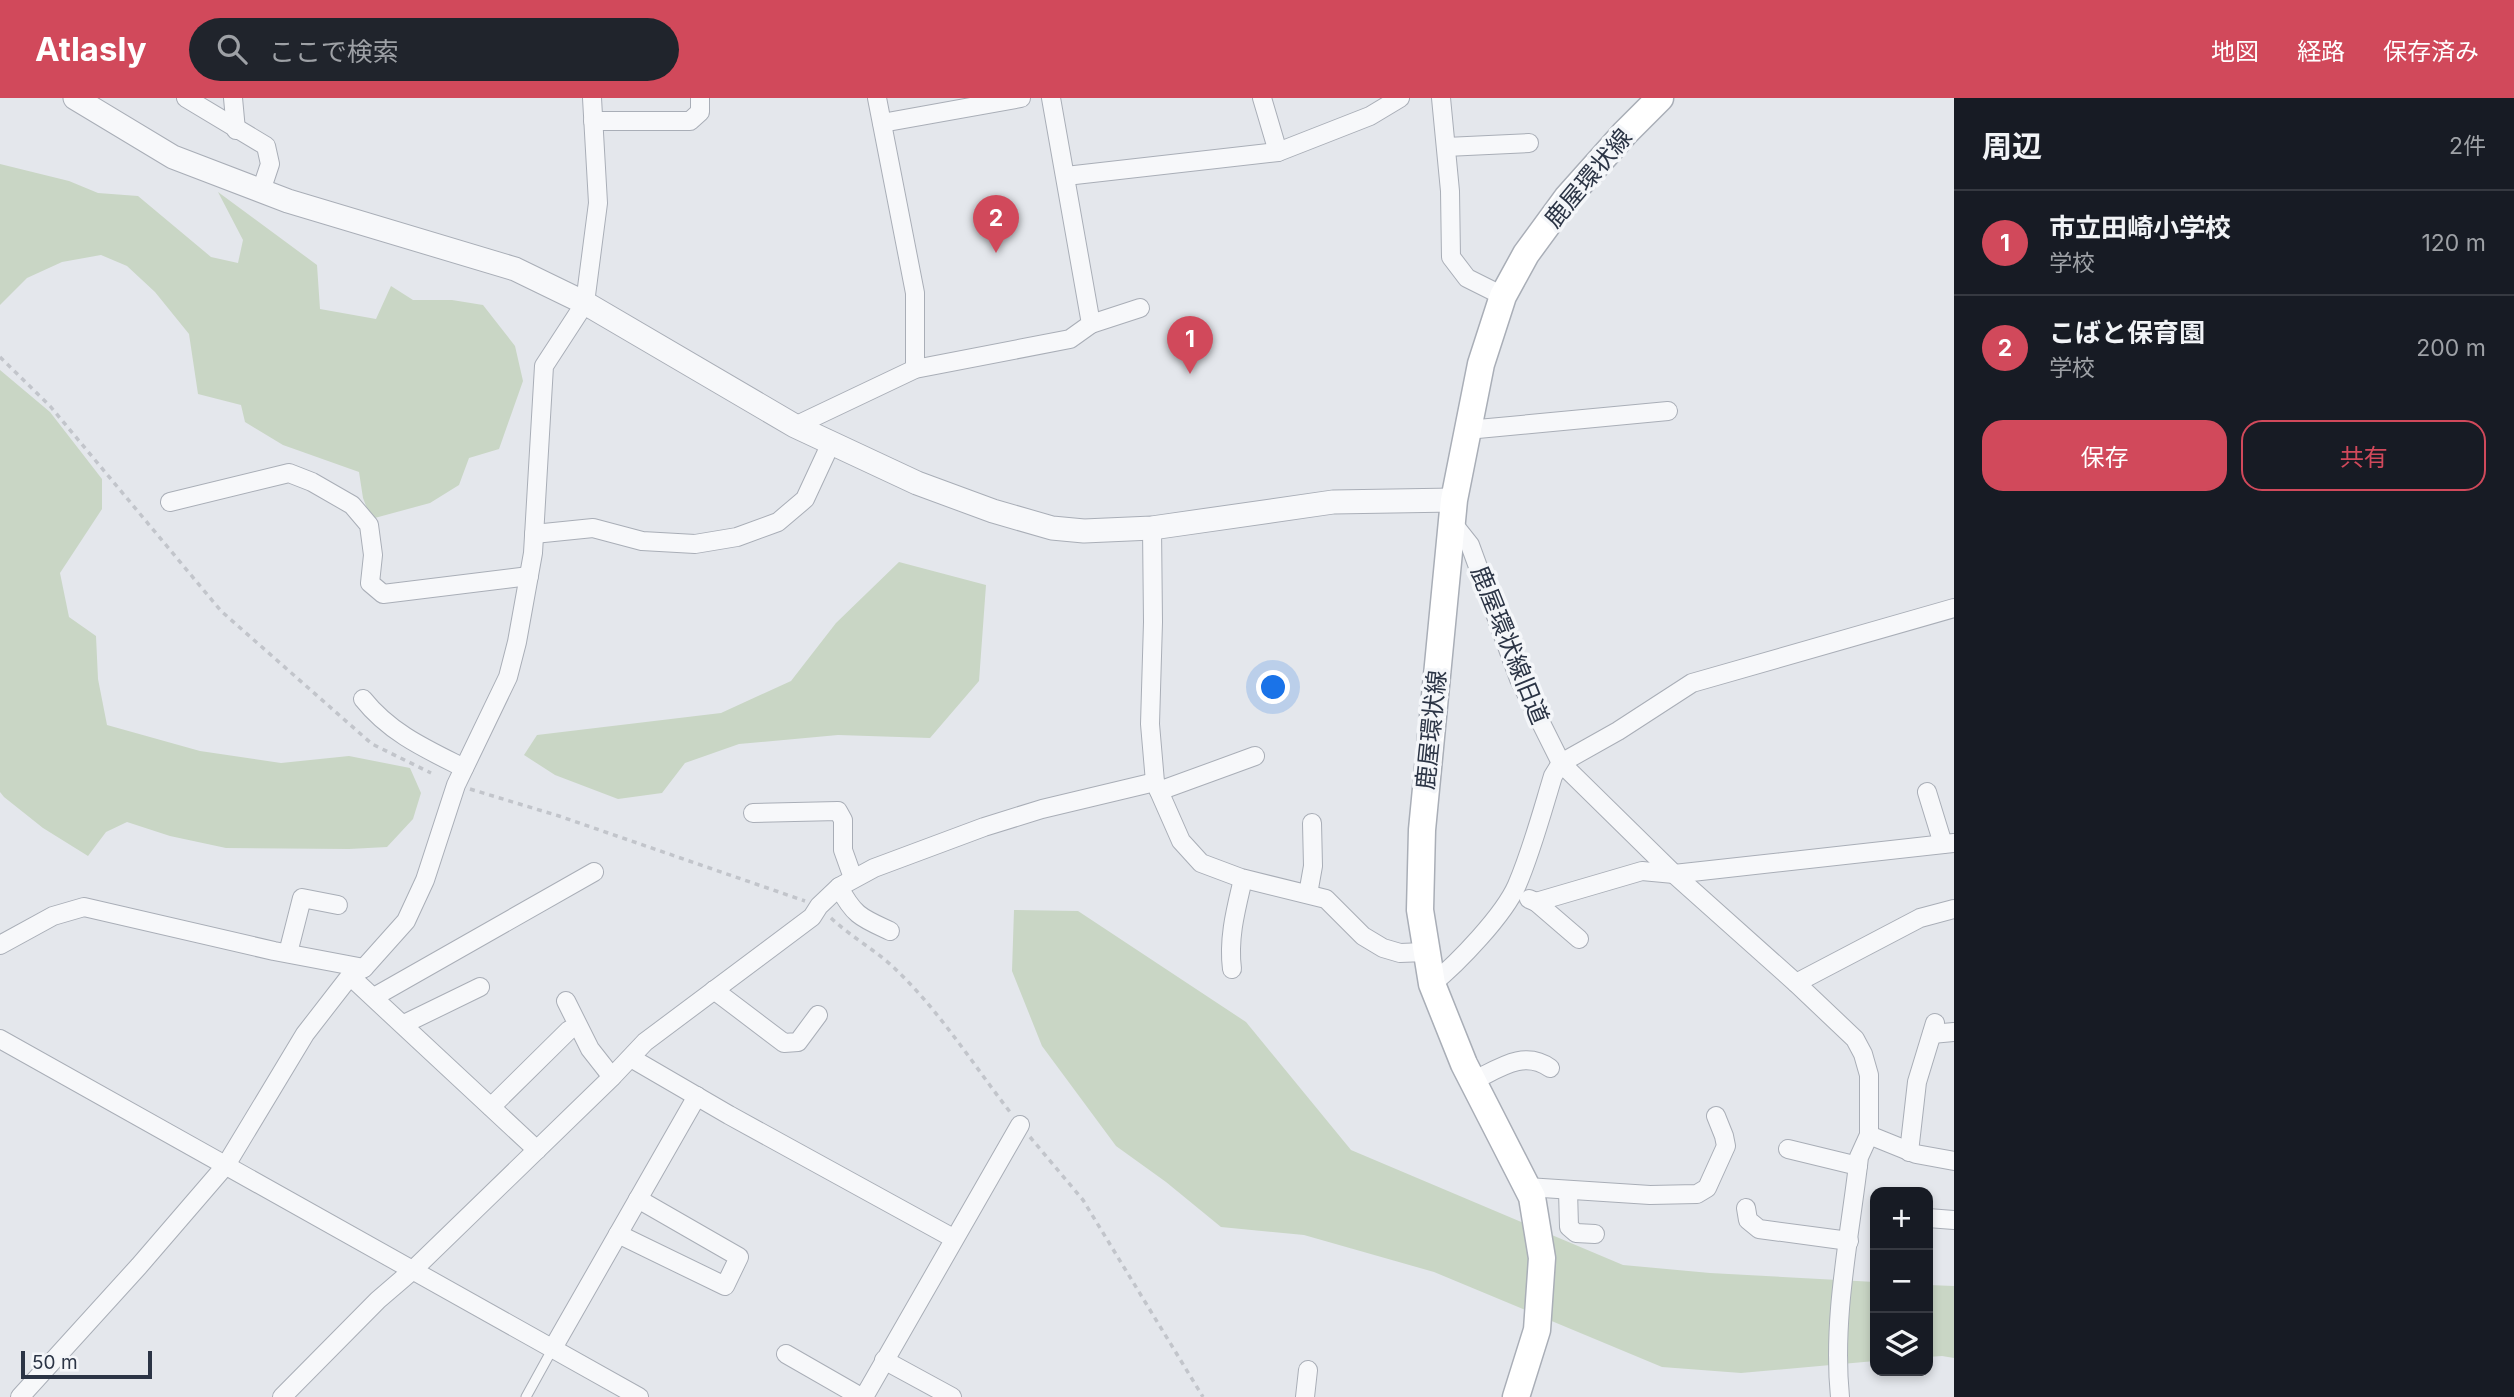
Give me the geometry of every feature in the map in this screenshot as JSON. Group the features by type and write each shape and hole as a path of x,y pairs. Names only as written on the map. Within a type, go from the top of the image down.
{"main road":[{"name":"鹿屋環状線","path":"1516,1397 1537,1330 1542,1258 1532,1197 1473,1081 1432,984 1420,910 1422,830 1453,510 1481,364 1503,296 1526,254 1567,198 1660,98"}],"street":[{"path":"75,98 173,157 288,201 515,269 585,303 795,426 917,483 993,511 1052,528 1084,531 1152,528 1333,502 1453,510"},
{"path":"186,98 266,146 270,164 261,191"},
{"path":"233,98 236,130"},
{"path":"20,1397 226,1165 306,1034 357,972 406,921 425,880 456,785 508,677 517,642 534,534 544,366 585,303 598,203 592,98"},
{"path":"593,121 690,121 700,112 700,98"},
{"path":"877,98 915,293 915,369"},
{"path":"882,123 1021,98"},
{"path":"1051,98 1091,324"},
{"path":"1262,98 1278,152"},
{"path":"1066,176 1278,152 1370,116 1399,98"},
{"path":"1441,98 1450,191 1451,257 1467,278 1503,296"},
{"path":"1446,147 1529,143"},
{"path":"795,426 915,369 1070,339 1091,324 1139,308"},
{"path":"1467,430 1668,411"},
{"path":"534,534 593,528 642,541 695,544 737,537 778,522 805,499 831,443"},
{"path":"170,502 289,473 312,482 352,505 369,525 373,555 370,583 383,594 529,576"},
{"name":"鹿屋環状線旧道","path":"1453,510 1470,545 1519,679 1561,763 1674,874 1796,983 1855,1040 1863,1054 1868,1075 1869,1135"},
{"path":"1152,528 1150,724 1157,787 1181,841 1201,863 1243,879 1325,898 1363,936 1383,948 1400,953 1426,952"},
{"path":"1432,984 1455,966 1513,892 1553,776 1561,763 1618,731 1692,683 1954,608"},
{"path":"363,699 407,740 464,768"},
{"path":"282,1397 378,1300 413,1270 645,1042 812,917 819,906 846,883 874,868 984,827 1042,809 1157,787 1255,756"},
{"path":"1536,902 1642,872 1674,874 1948,844 1927,792"},
{"path":"753,813 838,811 843,820 848,904 858,916 890,931"},
{"path":"1308,894 1313,866 1312,823"},
{"path":"374,997 594,872"},
{"path":"1232,969 1232,929 1243,879"},
{"path":"1513,892 1536,902 1578,939"},
{"path":"288,953 302,898 338,905"},
{"path":"0,944 53,916 84,907 288,953 357,972 374,997 537,1150"},
{"path":"1796,983 1920,918 1954,909"},
{"path":"404,1024 480,987"},
{"path":"714,990 785,1043 798,1042 818,1015"},
{"path":"566,1001 590,1049 612,1077"},
{"path":"1909,1152 1917,1082 1933,1028 1954,1032"},
{"path":"492,1107 569,1030"},
{"path":"0,1039 639,1397"},
{"path":"631,1058 953,1238"},
{"path":"1473,1081 1524,1058 1543,1063 1550,1068"},
{"path":"553,1348 697,1096"},
{"path":"1527,1187 1650,1195 1696,1194 1707,1188 1726,1146 1716,1116"},
{"path":"786,1354 862,1397 1020,1125"},
{"path":"1840,1397 1839,1323 1858,1157 1869,1135 1909,1152 1954,1161"},
{"path":"1788,1149 1858,1166"},
{"path":"1568,1190 1569,1227 1576,1233 1595,1234"},
{"path":"618,1234 725,1286 739,1257 638,1199"},
{"path":"1746,1208 1748,1220 1759,1229 1849,1241"},
{"path":"1933,1219 1954,1220"},
{"path":"884,1360 952,1397"},
{"path":"1305,1397 1308,1370"}],"lane":[{"path":"526,1397 553,1348"}],"path":[{"path":"0,357 50,406 221,611 372,744 456,785 559,816 819,906"}],"green space":[{"path":"0,164 69,181 98,193 138,196 211,257 238,263 243,240 218,192 317,265 320,309 376,319 391,286 413,300 452,300 483,305 515,346 523,381 499,449 469,458 459,485 430,503 371,519 363,498 359,472 283,445 245,422 241,405 198,394 189,334 155,292 127,266 101,255 62,262 27,278 0,305"},
{"path":"0,370 50,412 102,479 102,509 60,573 69,617 96,636 98,679 107,725 200,751 281,763 349,756 410,768 421,793 413,819 387,847 226,848 170,836 127,822 106,832 88,856 43,828 4,797 0,792"},
{"path":"899,562 986,585 979,681 930,738 838,735 739,744 685,763 662,793 618,799 555,775 524,755 537,735 721,713 791,681 836,623"},
{"path":"1014,910 1078,911 1246,1022 1351,1150 1623,1265 1710,1273 1870,1282 1870,1361 1741,1373 1662,1367 1434,1272 1304,1235 1221,1227 1116,1146 1042,1046 1012,971"},
{"path":"1933,1285 1954,1286 1954,1358 1933,1357"}],"place":[{"name":"こばと保育園","path":"996,253"},
{"name":"市立田崎小学校","path":"1190,374"}]}
